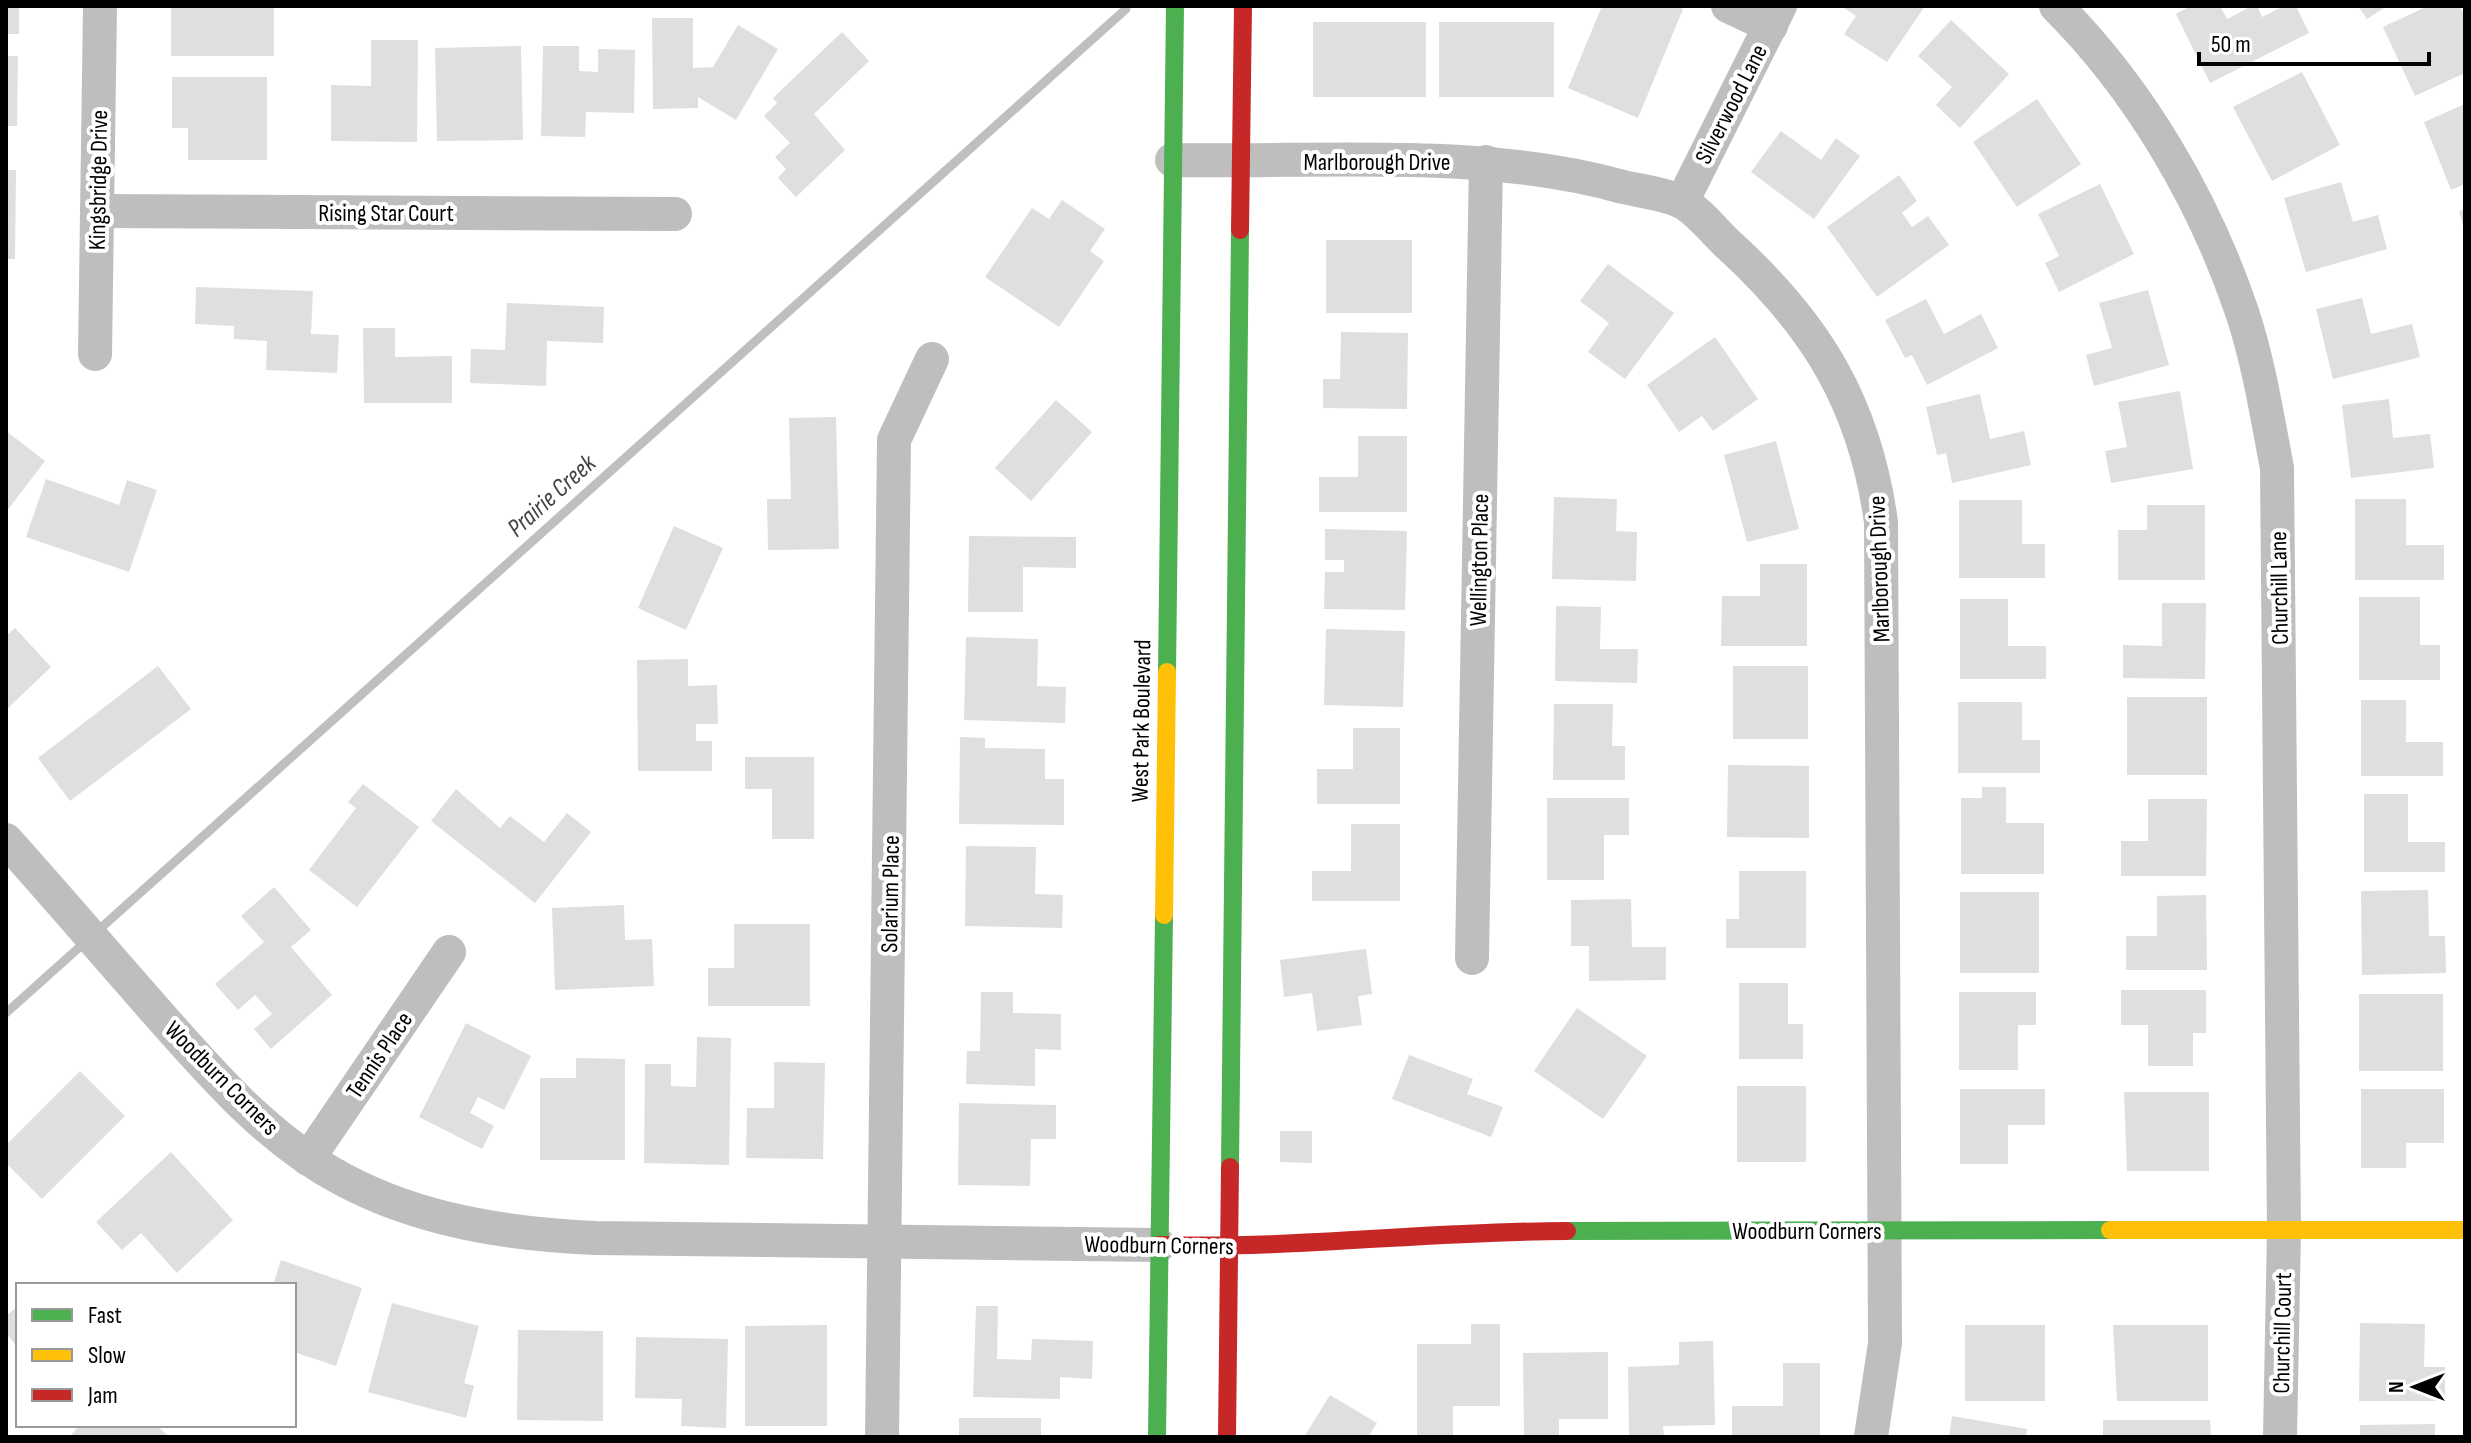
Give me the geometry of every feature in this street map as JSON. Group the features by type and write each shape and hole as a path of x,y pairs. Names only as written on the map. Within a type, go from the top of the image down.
{"main road":[{"name":"West Park Boulevard","path":"1157,1437 1175,6"},
{"path":"1227,1437 1232,1247 1239,162 1243,6"},
{"name":"Woodburn Corners","path":"1159,1245 1232,1247 1500,1231 2465,1230"}],"street":[{"name":"Kingsbridge Drive","path":"95,354 100,6"},
{"path":"1728,6 1776,16"},
{"name":"Churchill Lane","path":"2056,6 2093,46 2129,94 2195,200 2242,312 2256,359 2277,468 2284,1230"},
{"name":"Silverwood Lane","path":"1682,202 1776,16"},
{"name":"Marlborough Drive","path":"1172,160 1486,162 1543,167 1682,202 1770,282 1823,351 1848,396 1877,489 1881,537 1885,1343 1871,1437"},
{"name":"Wellington Place","path":"1472,958 1486,162"},
{"name":"Rising Star Court","path":"97,211 675,214"},
{"name":"Solarium Place","path":"882,1437 894,440 932,359"},
{"name":"Woodburn Corners","path":"6,840 231,1094 308,1159 344,1180 406,1208 528,1235 1159,1245"},
{"name":"Tennis Place","path":"308,1159 449,952"},
{"name":"Churchill Court","path":"2280,1437 2284,1230"}],"building":[{"path":"6,6 19,6 19,34 6,34"},
{"path":"171,6 274,6 274,56 171,56"},
{"path":"1602,6 1675,6 1683,9 1638,118 1568,88"},
{"path":"1841,6 1925,6 1887,62 1844,34 1856,16"},
{"path":"2191,6 2220,6 2227,19 2252,6 2257,6 2262,17 2284,6 2296,6 2309,33 2210,83 2176,14"},
{"path":"2358,6 2387,6 2367,19"},
{"path":"2428,6 2460,6 2465,16 2465,73 2415,96 2383,27"},
{"path":"652,18 693,18 693,68 713,67 738,25 778,49 736,120 698,97 698,108 653,109"},
{"path":"1951,20 2009,74 1960,128 1936,105 1952,87 1918,56"},
{"path":"1313,22 1426,22 1426,97 1313,97"},
{"path":"1439,22 1554,22 1554,97 1439,97"},
{"path":"842,32 869,61 814,114 845,150 796,197 778,178 786,169 775,157 790,143 764,116 777,103 773,98"},
{"path":"371,40 418,40 417,142 331,141 331,85 371,86"},
{"path":"521,46 523,140 437,141 435,48"},
{"path":"543,46 579,46 579,71 598,72 598,49 635,50 634,113 586,112 585,137 541,136"},
{"path":"6,56 18,56 17,126 6,126"},
{"path":"2302,72 2340,145 2272,181 2233,107"},
{"path":"172,77 267,77 267,160 188,160 188,128 172,128"},
{"path":"2037,99 2081,164 2017,207 1973,142"},
{"path":"2465,104 2465,184 2451,190 2424,122"},
{"path":"1781,131 1821,160 1836,138 1860,156 1814,219 1751,172"},
{"path":"6,170 16,170 15,259 6,259"},
{"path":"1899,175 1917,201 1902,213 1912,227 1928,216 1949,245 1877,297 1827,227"},
{"path":"2341,182 2353,222 2378,215 2387,249 2306,272 2284,198"},
{"path":"2100,184 2134,254 2059,292 2045,263 2059,256 2038,214"},
{"path":"1062,200 1105,229 1090,251 1104,261 1059,327 985,277 1032,208 1049,219"},
{"path":"2465,209 2465,228 2464,229 2459,211"},
{"path":"1326,240 1412,240 1412,313 1326,313"},
{"path":"1608,264 1674,313 1625,379 1588,352 1609,323 1580,301"},
{"path":"196,287 313,291 311,334 339,335 337,373 266,370 267,341 234,339 234,326 195,324"},
{"path":"2148,290 2169,365 2094,386 2086,355 2112,348 2099,303"},
{"path":"2362,298 2371,334 2412,324 2420,357 2333,379 2316,309"},
{"path":"1926,299 1944,334 1981,314 1998,348 1927,385 1912,355 1905,358 1885,320"},
{"path":"507,303 604,307 603,343 547,341 546,386 470,383 471,349 505,350"},
{"path":"363,328 395,328 395,357 452,356 452,403 364,403"},
{"path":"1341,332 1408,333 1407,409 1323,408 1323,379 1340,379"},
{"path":"1715,337 1758,399 1713,431 1702,416 1679,432 1647,385"},
{"path":"2180,391 2193,469 2111,483 2105,451 2127,447 2118,402"},
{"path":"1980,394 1990,439 2024,431 2031,465 1952,483 1946,453 1937,455 1926,407"},
{"path":"2389,399 2393,438 2430,434 2434,468 2351,478 2342,405"},
{"path":"1056,400 1092,432 1031,501 995,468"},
{"path":"836,417 839,549 768,550 767,499 791,499 789,418"},
{"path":"6,431 45,461 6,512"},
{"path":"1358,436 1407,436 1407,512 1319,512 1319,477 1358,477"},
{"path":"1776,441 1799,529 1747,542 1724,455"},
{"path":"46,479 119,505 127,480 157,490 129,572 26,537"},
{"path":"1554,497 1617,499 1616,531 1637,532 1636,581 1552,579"},
{"path":"2355,499 2406,499 2406,545 2444,545 2444,580 2355,580"},
{"path":"1959,500 2022,500 2022,544 2045,544 2045,578 1959,578"},
{"path":"2147,505 2205,505 2205,580 2118,580 2118,530 2147,530"},
{"path":"674,526 723,548 686,630 638,608"},
{"path":"1325,529 1407,531 1405,610 1324,609 1325,572 1344,572 1344,560 1325,560"},
{"path":"969,536 1076,537 1076,568 1023,567 1023,612 968,612"},
{"path":"1760,564 1807,564 1807,646 1721,646 1722,596 1760,596"},
{"path":"2359,597 2420,597 2420,645 2440,645 2440,680 2359,680"},
{"path":"1960,599 2008,599 2008,646 2046,646 2046,679 1960,679"},
{"path":"2162,603 2206,603 2205,679 2123,678 2123,645 2162,646"},
{"path":"1556,606 1601,607 1600,649 1638,649 1637,683 1555,681"},
{"path":"15,628 51,667 6,710 6,636"},
{"path":"1326,629 1405,631 1403,707 1324,705"},
{"path":"966,637 1038,639 1037,686 1066,687 1065,723 964,720"},
{"path":"688,659 688,686 717,685 718,724 696,724 696,741 712,741 712,771 638,771 637,660"},
{"path":"158,666 191,709 70,801 38,758"},
{"path":"1733,666 1808,666 1808,739 1733,739"},
{"path":"2127,697 2207,697 2207,775 2127,775"},
{"path":"2361,700 2406,700 2406,742 2443,742 2443,776 2361,776"},
{"path":"1958,702 2022,702 2022,740 2040,740 2040,773 1958,773"},
{"path":"1554,704 1613,704 1612,746 1625,746 1625,780 1553,780"},
{"path":"1353,728 1400,728 1400,804 1317,804 1317,769 1353,769"},
{"path":"960,737 985,738 985,748 1045,749 1045,779 1064,779 1064,825 959,824"},
{"path":"745,757 814,757 814,839 772,839 772,789 745,789"},
{"path":"1728,765 1809,766 1809,838 1727,837"},
{"path":"363,784 419,827 357,907 309,870 356,808 348,802"},
{"path":"1982,787 2006,787 2006,823 2044,823 2044,874 1961,874 1961,798 1982,798"},
{"path":"456,789 500,828 510,816 544,842 567,813 591,832 535,903 431,821"},
{"path":"2364,794 2408,794 2408,842 2445,842 2445,872 2364,872"},
{"path":"1547,798 1629,798 1629,835 1604,835 1604,880 1547,880"},
{"path":"2148,799 2207,799 2206,876 2121,876 2121,841 2148,841"},
{"path":"1351,824 1400,824 1400,901 1312,901 1312,871 1351,871"},
{"path":"966,846 1036,847 1035,894 1063,895 1062,928 965,926"},
{"path":"1739,871 1806,871 1806,948 1726,948 1726,919 1739,919"},
{"path":"274,887 311,930 291,947 332,995 271,1049 254,1029 272,1014 255,995 238,1010 215,984 264,942 241,916"},
{"path":"2428,890 2429,936 2445,936 2446,973 2362,975 2361,891"},
{"path":"1960,892 2039,892 2039,973 1960,973"},
{"path":"2206,895 2207,970 2126,970 2126,936 2157,936 2157,896"},
{"path":"1631,899 1632,947 1666,947 1666,980 1589,981 1589,946 1571,946 1571,900"},
{"path":"624,905 625,940 652,939 654,986 555,990 552,908"},
{"path":"734,924 810,924 810,1006 708,1006 708,968 734,968"},
{"path":"1366,949 1372,994 1358,996 1362,1025 1317,1031 1312,993 1284,997 1280,960"},
{"path":"1739,983 1788,983 1788,1024 1803,1024 1803,1059 1739,1059"},
{"path":"2121,990 2206,990 2206,1033 2193,1033 2193,1066 2148,1066 2148,1025 2121,1025"},
{"path":"981,992 1013,992 1013,1013 1061,1014 1061,1050 1035,1049 1035,1086 966,1084 967,1051 980,1051"},
{"path":"1959,992 2036,992 2036,1025 2018,1025 2018,1070 1959,1070"},
{"path":"2359,994 2443,994 2443,1071 2359,1071"},
{"path":"1577,1008 1647,1056 1603,1119 1534,1071"},
{"path":"466,1023 531,1056 504,1110 478,1097 470,1113 494,1126 482,1149 419,1117"},
{"path":"697,1037 731,1038 729,1165 644,1163 645,1064 671,1064 671,1086 696,1087"},
{"path":"1409,1055 1473,1079 1467,1094 1503,1107 1491,1137 1392,1099"},
{"path":"576,1058 625,1059 625,1160 540,1160 540,1078 576,1078"},
{"path":"774,1062 825,1063 823,1159 746,1158 747,1108 774,1108"},
{"path":"80,1071 125,1116 42,1199 6,1163 6,1145"},
{"path":"1737,1086 1806,1086 1806,1162 1737,1162"},
{"path":"1960,1089 2045,1089 2045,1125 2008,1125 2008,1164 1960,1164"},
{"path":"2361,1089 2444,1089 2444,1143 2406,1143 2406,1168 2361,1168"},
{"path":"2124,1092 2209,1092 2209,1171 2127,1171"},
{"path":"959,1103 1056,1105 1056,1139 1031,1139 1030,1186 958,1185"},
{"path":"1280,1131 1312,1131 1312,1163 1280,1162"},
{"path":"171,1152 233,1220 177,1273 141,1233 122,1250 96,1222"},
{"path":"281,1260 362,1288 336,1366 296,1353 296,1283 274,1283"},
{"path":"392,1303 479,1326 464,1383 474,1386 466,1418 368,1392"},
{"path":"976,1306 998,1306 997,1359 1031,1360 1032,1339 1093,1341 1092,1379 1060,1377 1060,1399 973,1397"},
{"path":"16,1308 16,1346 6,1333 6,1316"},
{"path":"2360,1323 2425,1324 2424,1367 2445,1367 2445,1401 2359,1401"},
{"path":"1471,1324 1500,1324 1500,1406 1453,1406 1453,1437 1417,1437 1417,1344 1471,1344"},
{"path":"827,1325 827,1426 745,1426 745,1326"},
{"path":"1965,1325 2045,1325 2045,1401 1965,1401"},
{"path":"2113,1325 2208,1325 2208,1401 2117,1401"},
{"path":"518,1330 603,1331 603,1421 517,1420"},
{"path":"636,1337 728,1339 726,1428 681,1426 682,1399 635,1398"},
{"path":"1713,1341 1715,1425 1663,1426 1664,1437 1629,1437 1628,1367 1679,1365 1679,1342"},
{"path":"1608,1352 1608,1419 1559,1419 1559,1437 1524,1437 1523,1353"},
{"path":"1783,1363 1820,1363 1820,1437 1732,1437 1732,1406 1783,1406"},
{"path":"1330,1395 1377,1423 1368,1437 1304,1437"},
{"path":"1952,1416 2027,1429 2026,1437 1949,1437"},
{"path":"959,1418 1041,1418 1041,1437 959,1437"},
{"path":"2103,1420 2210,1420 2211,1437 2103,1437"},
{"path":"2435,1424 2435,1437 2360,1437 2360,1425"},
{"path":"78,1427 158,1427 169,1437 69,1437"}],"waterway":[{"name":"Prairie Creek","path":"6,1013 1126,9"}],"traffic: fast":[{"path":"1167,672 1175,6"},
{"path":"1230,1167 1240,230"},
{"path":"1157,1437 1164,915"},
{"path":"1567,1231 2110,1230"}],"traffic: slow":[{"path":"1164,915 1167,672"},
{"path":"2110,1230 2465,1230"}],"traffic: jam":[{"path":"1240,230 1243,6"},
{"path":"1227,1437 1230,1167"},
{"path":"1159,1245 1210,1246 1567,1231"}]}
